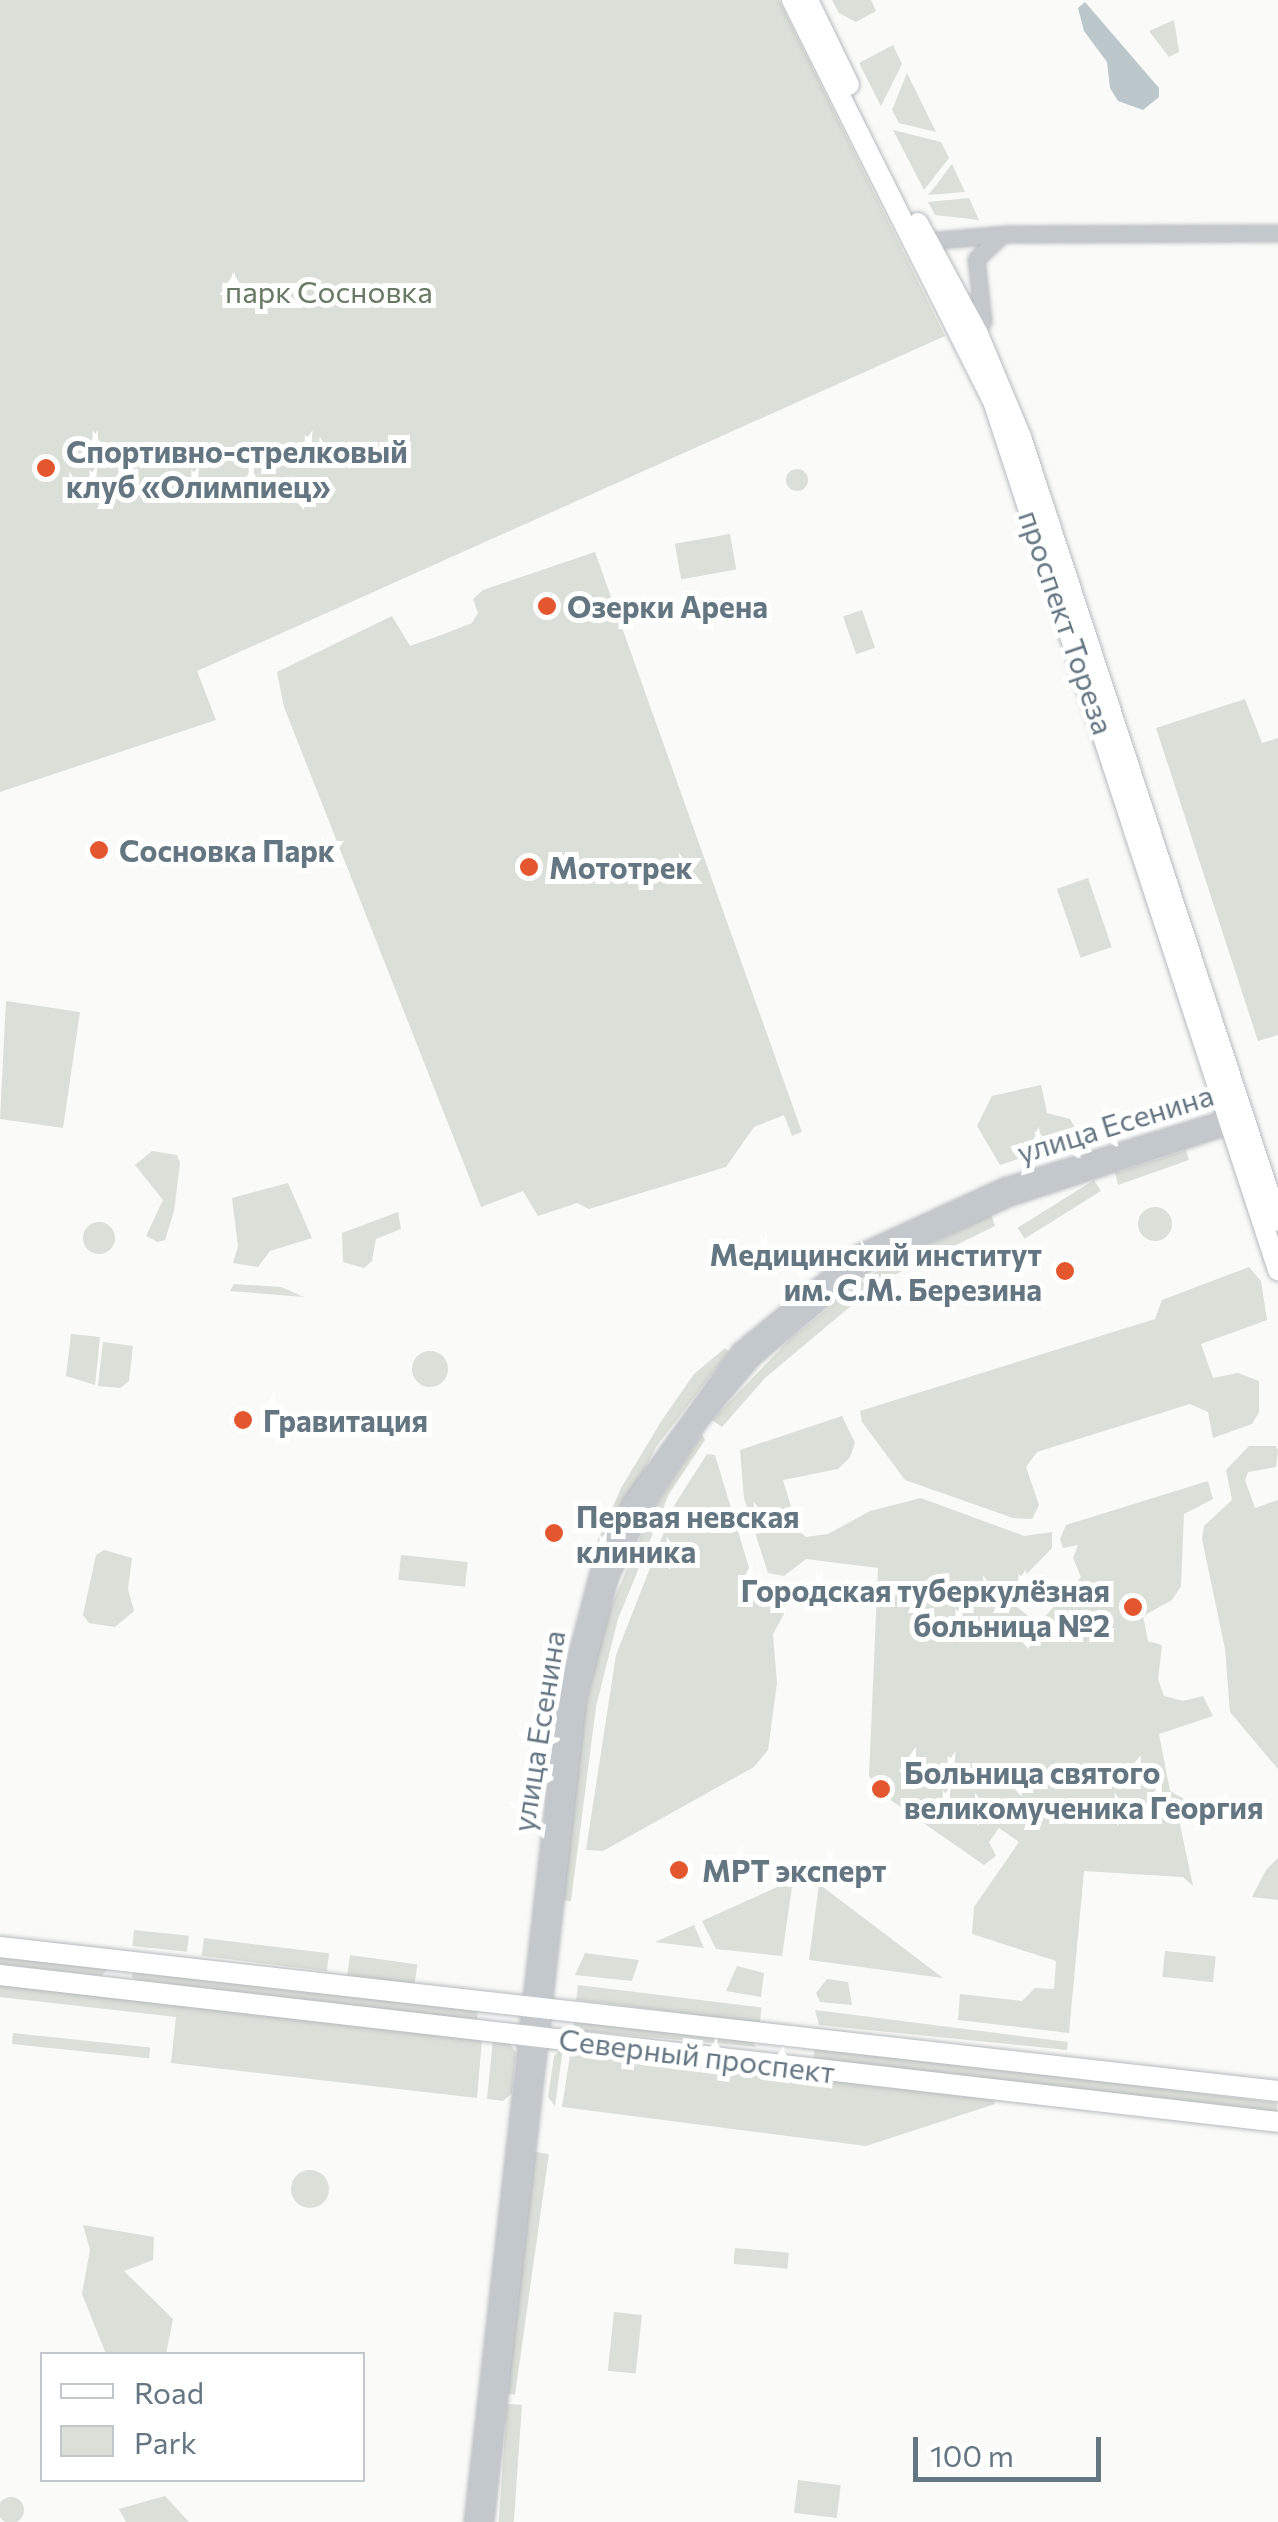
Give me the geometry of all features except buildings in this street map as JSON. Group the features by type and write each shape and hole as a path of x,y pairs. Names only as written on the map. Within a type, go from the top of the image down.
{"main road":[{"name":"проспект Тореза","path":"792,0 972,337 1021,437 1235,1120 1278,1270"},
{"name":"проспект Тореза","path":"808,0 920,241"},
{"name":"проспект Тореза","path":"1235,1120 1278,1220"},
{"name":"Северный проспект","path":"0,1948 1278,2090"},
{"path":"116,1988 119,1961"},
{"name":"Северный проспект","path":"0,1975 1278,2122"},
{"path":"758,2062 766,2054 766,2034"},
{"path":"802,2067 806,2039"}],"street":[{"path":"920,241 1008,234 1278,233"},
{"path":"972,337 983,321 976,259 984,245 1008,234"},
{"name":"улица Есенина","path":"485,2522 565,1698 578,1635 598,1572 630,1504 740,1350 858,1253 920,1220 1235,1120"},
{"name":"улица Есенина","path":"472,2522 534,2036"}],"green space":[{"name":"парк Сосновка","path":"0,0 779,0 945,336 197,671 216,720 0,792"},
{"path":"832,0 871,0 876,11 856,22 839,13"},
{"path":"1174,20 1179,52 1169,57 1149,31"},
{"path":"893,45 902,64 881,106 859,63"},
{"path":"907,73 936,132 899,123 892,110"},
{"path":"893,130 941,142 949,158 924,190"},
{"path":"952,164 965,192 928,195 937,184"},
{"path":"969,198 979,220 935,215 928,202"},
{"path":"797,469 805,472 805,488 797,491 789,488 786,480 789,472"},
{"path":"730,534 736,569 681,579 675,544"},
{"name":"Мототрек","path":"595,552 802,1132 792,1136 784,1115 754,1127 726,1167 589,1209 577,1203 538,1216 523,1191 481,1207 284,707 277,672 392,616 410,646 444,634 472,623 478,613 473,599 483,590"},
{"path":"862,610 875,648 856,654 843,617"},
{"path":"1245,699 1262,743 1278,738 1278,1035 1258,1041 1156,728"},
{"path":"1088,878 1112,947 1081,958 1057,889"},
{"path":"6,1001 80,1012 63,1128 0,1119"},
{"path":"1041,1085 1047,1113 1070,1119 1083,1140 1033,1141 1027,1156 1000,1165 977,1126 992,1096"},
{"path":"1186,1150 1189,1160 1118,1185 1115,1173"},
{"path":"152,1151 177,1155 180,1163 174,1211 165,1240 158,1242 146,1236 163,1200 135,1165"},
{"path":"1094,1180 1101,1191 1025,1239 1018,1228"},
{"path":"288,1183 312,1238 270,1251 258,1267 233,1263 238,1246 232,1198"},
{"path":"1155,1207 1167,1212 1172,1224 1167,1236 1155,1241 1143,1236 1138,1224 1143,1212"},
{"path":"398,1212 401,1229 376,1239 372,1261 364,1268 343,1262 342,1233"},
{"path":"991,1214 995,1226 882,1281 872,1274"},
{"path":"99,1222 110,1227 115,1238 110,1249 99,1254 88,1249 83,1238 88,1227"},
{"path":"1249,1267 1261,1281 1267,1320 1201,1344 1213,1378 1238,1373 1259,1381 1259,1412 1252,1424 1213,1438 1208,1412 1190,1404 1037,1452 1026,1467 1039,1505 1032,1519 1013,1518 905,1480 862,1422 860,1411 1155,1319 1162,1300"},
{"path":"862,1281 870,1290 765,1378 722,1427 712,1420 789,1340"},
{"path":"234,1284 281,1287 304,1297 230,1291"},
{"path":"71,1334 100,1337 95,1385 66,1376"},
{"path":"103,1342 133,1346 129,1381 120,1388 98,1386"},
{"path":"725,1348 729,1352 656,1447 597,1562 586,1567 621,1488 662,1420 694,1374"},
{"path":"430,1351 442,1357 448,1369 442,1381 430,1387 418,1381 412,1369 418,1357"},
{"path":"842,1416 855,1443 850,1457 838,1469 783,1480 798,1530 806,1537 828,1534 870,1511 921,1498 1024,1536 1052,1532 1052,1548 1013,1588 1011,1602 1038,1624 1081,1577 1073,1558 1078,1545 1063,1548 1060,1539 1066,1525 1208,1481 1213,1499 1184,1514 1181,1586 1172,1600 1143,1616 1148,1641 1162,1645 1158,1679 1164,1696 1183,1701 1203,1696 1213,1716 1159,1734 1170,1791 1191,1803 1178,1815 1193,1886 1183,1877 1084,1871 1069,2033 958,2020 960,1994 1022,2001 1035,1988 1054,1989 1056,1961 972,1934 974,1907 1019,1842 999,1828 989,1842 996,1856 984,1865 879,1792 869,1776 878,1568 806,1559 784,1576 768,1573 744,1498 740,1450"},
{"path":"702,1434 705,1440 669,1494 618,1619 596,1707 571,1901 559,1900 579,1734 605,1621 651,1512"},
{"path":"1249,1446 1276,1446 1278,1451 1276,1467 1248,1472 1245,1480 1255,1508 1278,1500 1278,1769 1230,1712 1225,1649 1202,1539 1204,1526 1232,1500 1226,1470"},
{"path":"707,1454 715,1455 753,1581 784,1614 773,1634 777,1683 768,1750 754,1767 603,1851 586,1850 616,1655 675,1504"},
{"path":"104,1550 132,1558 128,1589 134,1611 115,1627 89,1623 83,1615 96,1555"},
{"path":"401,1555 468,1562 465,1587 398,1580"},
{"path":"1278,1858 1278,1900 1252,1897 1266,1870"},
{"path":"793,1880 782,1956 716,1949 702,1921"},
{"path":"819,1884 943,1978 809,1960"},
{"path":"694,1925 704,1948 655,1942"},
{"path":"134,1930 189,1936 187,1952 132,1946"},
{"path":"204,1938 329,1953 327,1971 202,1956"},
{"path":"1165,1951 1216,1956 1213,1982 1162,1977"},
{"path":"585,1953 639,1960 632,1981 575,1975"},
{"path":"350,1955 417,1964 414,1985 347,1976"},
{"path":"0,1957 108,1969 101,1976 0,1964"},
{"path":"737,1966 764,1973 761,1997 726,1991"},
{"path":"136,1971 478,2011 477,2020 136,1980 131,1976"},
{"path":"827,1979 848,1982 852,2005 820,2002 816,1993"},
{"path":"0,1985 482,2039 477,2098 171,2063 176,2017 0,1997"},
{"path":"578,1985 762,2008 760,2022 576,2000"},
{"path":"815,2010 1068,2042 1067,2050 819,2025"},
{"path":"574,2021 752,2042 756,2047 573,2030"},
{"path":"13,2033 150,2047 149,2058 12,2044"},
{"path":"493,2040 509,2042 516,2053 512,2093 503,2101 487,2099"},
{"path":"815,2046 1278,2103 1276,2115 814,2058"},
{"path":"563,2048 555,2106 548,2097 554,2056"},
{"path":"571,2049 993,2100 995,2104 866,2146 562,2107"},
{"path":"534,2152 549,2154 515,2395 500,2393"},
{"path":"310,2170 324,2175 329,2189 324,2203 310,2208 296,2203 291,2189 296,2175"},
{"path":"83,2225 154,2237 153,2260 124,2271 173,2319 166,2352 105,2352 82,2294 90,2250"},
{"path":"735,2248 789,2253 787,2269 734,2264"},
{"path":"614,2312 642,2315 636,2374 608,2371"},
{"path":"507,2404 522,2405 514,2522 499,2522"},
{"path":"798,2480 841,2485 837,2518 794,2513"},
{"path":"165,2496 189,2522 126,2522 119,2509"},
{"path":"6,2498 16,2498 23,2505 23,2515 16,2522 6,2522 -1,2515 -1,2505"}],"shaded area":[{"path":"1085,2 1159,88 1159,97 1143,110 1118,101 1110,88 1107,62 1084,31 1078,8"}],"place":[{"name":"Спортивно-стрелковый клуб «Олимпиец»","path":"46,468"},
{"name":"Озерки Арена","path":"547,606"},
{"name":"Сосновка Парк","path":"99,850"},
{"name":"Мототрек","path":"529,867"},
{"name":"Медицинский институт им. С.М. Березина","path":"1065,1271"},
{"name":"Гравитация","path":"243,1420"},
{"name":"Первая невская клиника","path":"554,1533"},
{"name":"Городская туберкулёзная больница №2","path":"1133,1607"},
{"name":"Больница святого великомученика Георгия","path":"881,1789"},
{"name":"МРТ эксперт","path":"679,1870"}]}
